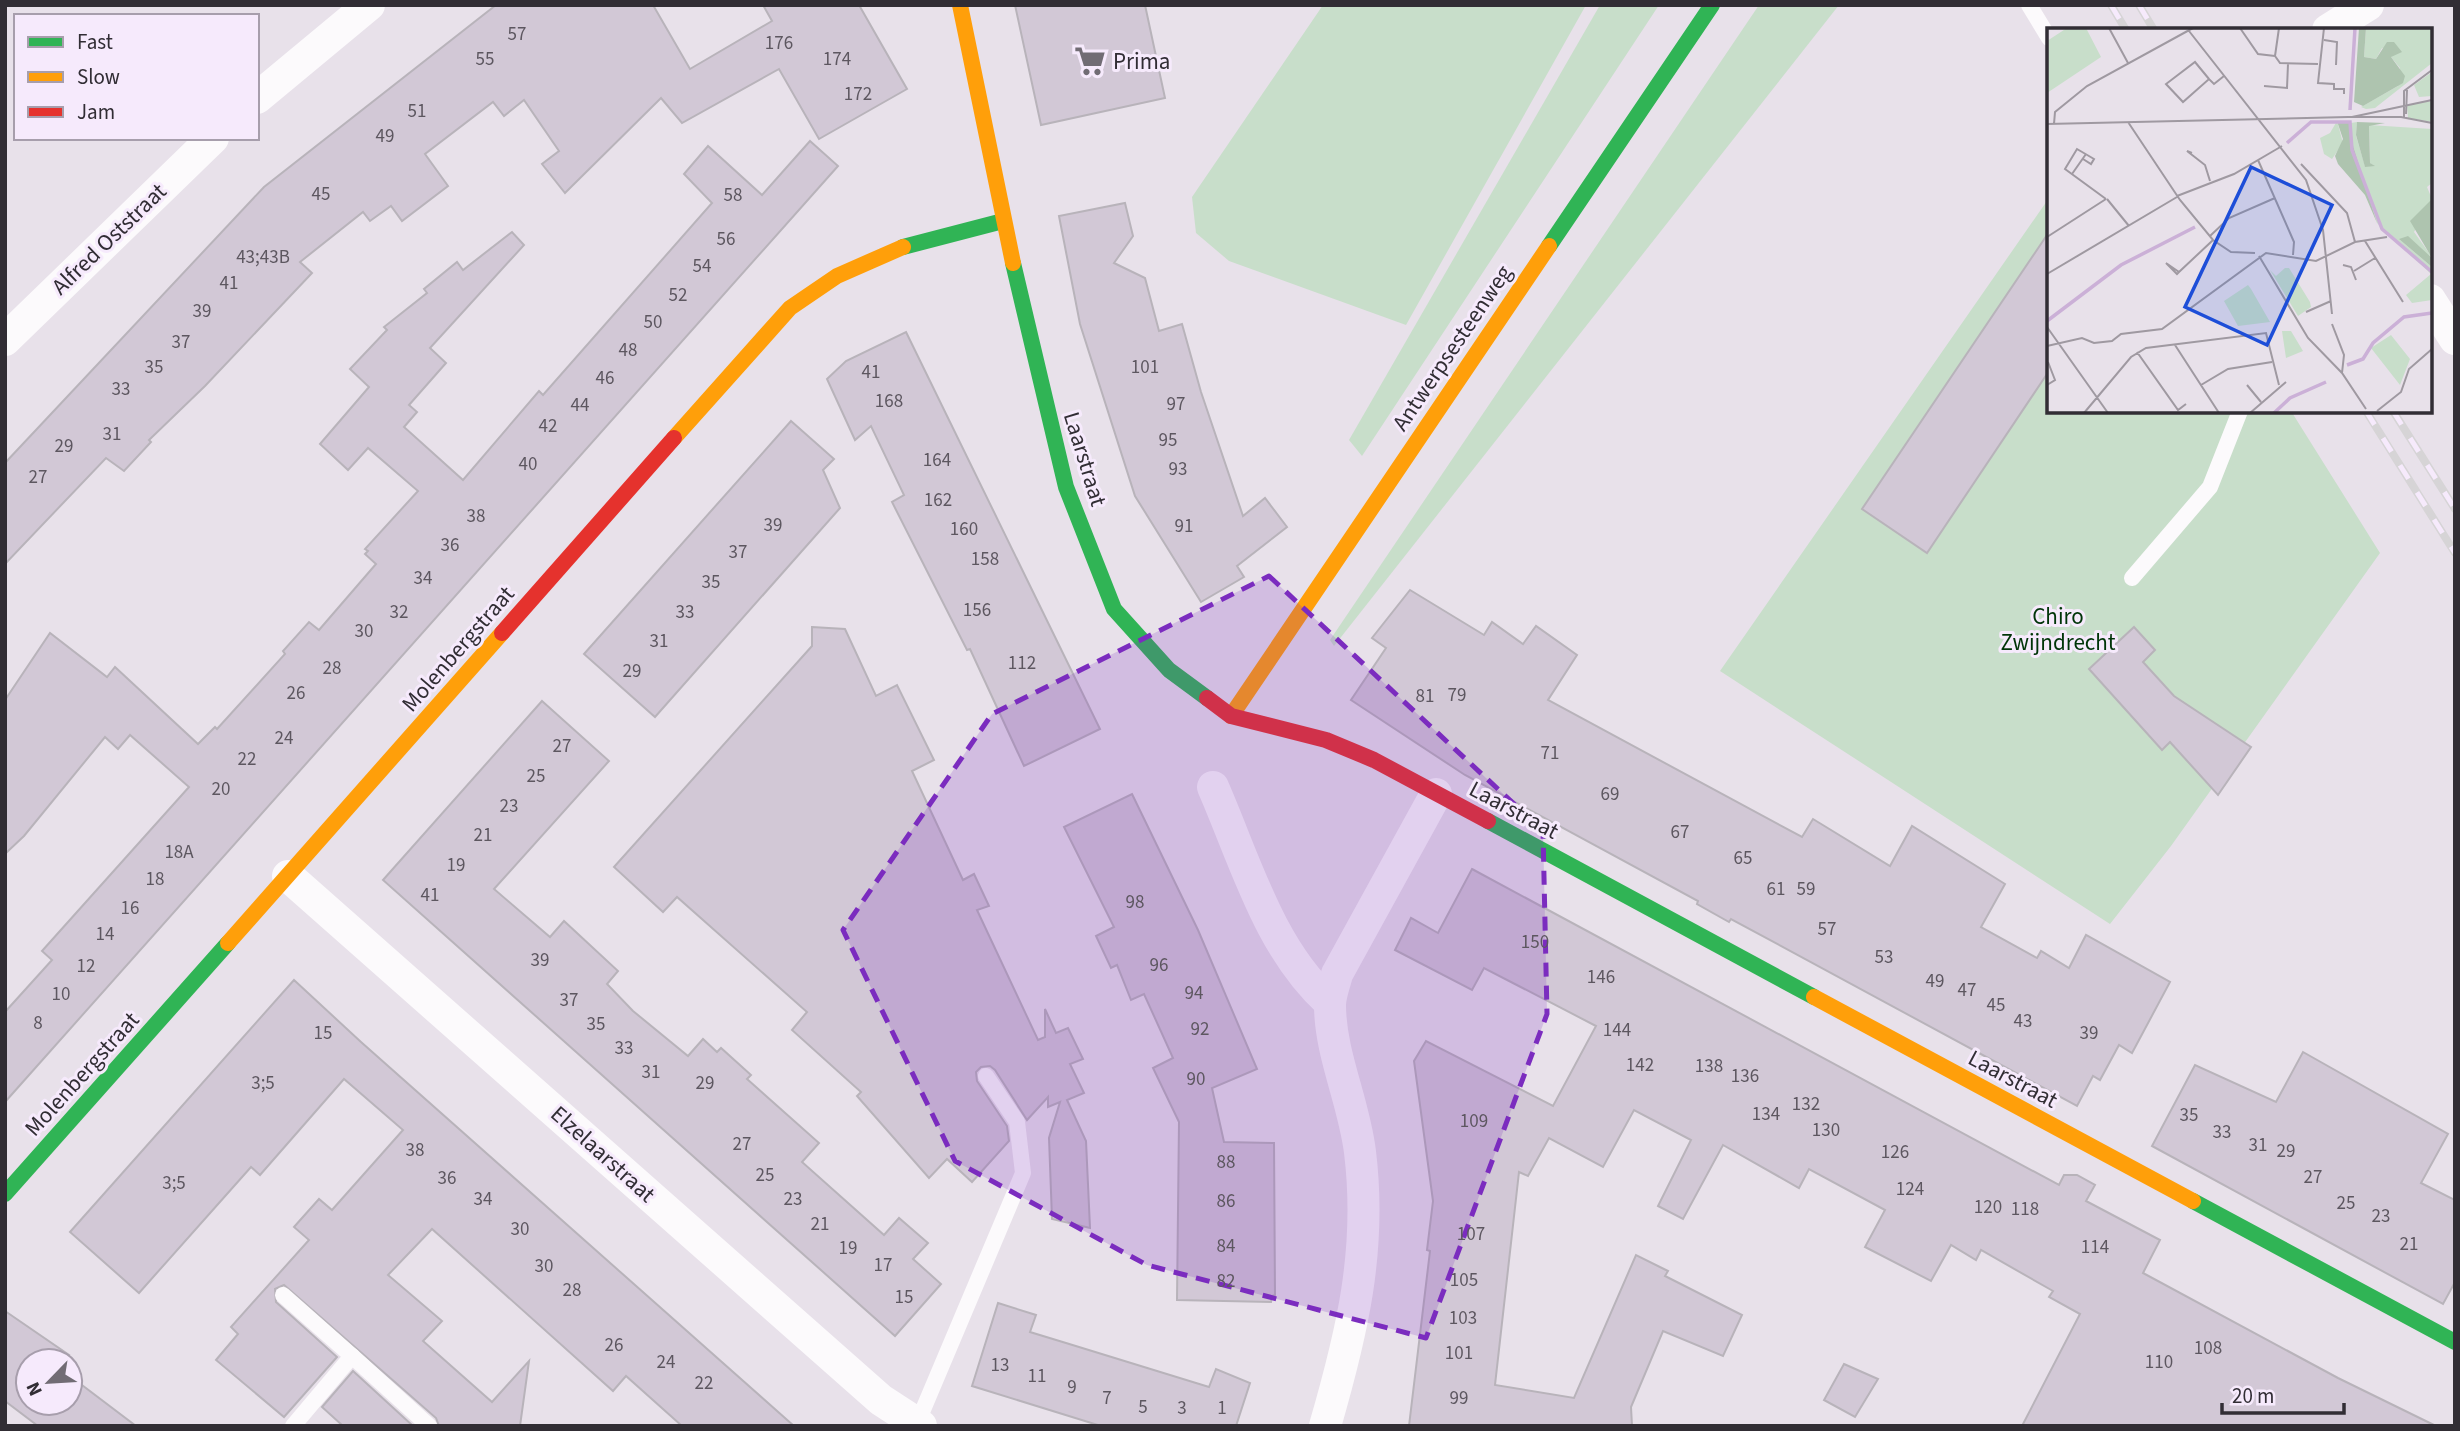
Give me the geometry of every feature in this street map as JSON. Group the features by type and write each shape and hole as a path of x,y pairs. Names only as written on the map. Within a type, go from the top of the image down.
{"street":[{"path":"259,96 369,5"},
{"name":"Laarstraat","path":"960,5 1003,221 1063,477 1114,609 1169,670 1231,716 1326,740 1374,760 2455,1342"},
{"name":"Antwerpsesteenweg","path":"1231,716 1712,5"},
{"path":"2331,28 2368,5"},
{"name":"Alfred Oststraat","path":"5,340 211,140"},
{"name":"Molenbergstraat","path":"5,1194 790,308 812,288 882,256 951,231 1003,221"},
{"path":"2432,303 2455,339"},
{"path":"1213,787 1270,918 1295,965 1329,1002"},
{"path":"1325,1426 1350,1338 1362,1266 1363,1214 1360,1151 1333,1035 1329,1002 1337,974 1436,794"},
{"name":"Elzelaarstraat","path":"288,876 905,1421"}],"lane":[{"path":"2029,5 2047,35"},
{"path":"2132,578 2210,487 2239,413"},
{"path":"905,1421 1023,1172 1017,1122 986,1076"},
{"path":"283,1295 429,1426"},
{"path":"293,1426 352,1356"}],"highlighted area":[{"path":"1269,576 1543,831 1547,1014 1426,1338 1147,1265 955,1161 843,930 992,714"}],"green space":[{"path":"1323,5 1586,5 1406,325 1229,261 1196,233 1192,197"},
{"path":"1600,5 1659,5 1362,456 1349,440"},
{"path":"1759,5 1839,5 1334,646 1330,640"},
{"name":"Chiro Zwijndrecht","path":"2047,201 2047,413 2292,413 2380,553 2171,846 2110,924 1720,671"}],"building":[{"path":"496,5 653,5 690,69 772,21 763,5 859,5 907,89 819,139 779,69 682,123 661,98 565,193 542,164 559,151 524,100 504,116 493,102 425,154 448,186 402,221 391,206 370,221 363,212 300,262 312,273 205,386 149,440 151,442 124,471 106,458 5,564 5,463 264,187"},
{"path":"1015,5 1145,5 1165,98 1041,125"},
{"path":"810,141 838,166 5,1102 5,1012 52,960 42,951 189,787 130,735 118,749 105,737 24,836 5,854 5,700 50,633 107,677 115,667 198,744 215,727 217,729 285,654 283,651 309,622 319,630 376,564 365,554 368,551 365,549 418,491 368,448 348,470 320,444 369,387 350,369 387,330 384,327 427,293 424,289 457,262 463,270 512,232 524,245 430,348 446,363 409,405 417,412 404,427 463,480 539,391 543,395 712,203 684,174 708,146 762,195"},
{"path":"1125,203 1133,236 1114,263 1145,278 1159,331 1182,324 1201,392 1243,516 1265,498 1287,527 1237,566 1244,577 1201,602 1135,496 1080,324 1059,216"},
{"path":"2047,235 2047,374 1927,553 1862,509"},
{"path":"906,332 1100,729 1024,766 970,649 967,650 892,502 904,495 871,426 855,440 827,379 846,361"},
{"path":"791,421 834,459 823,470 840,508 655,717 584,654"},
{"path":"1410,590 1484,635 1492,622 1523,644 1536,626 1577,655 1548,700 1802,837 1813,819 1890,866 1912,826 2005,884 1981,927 2037,958 2041,951 2069,968 2086,935 2170,982 2132,1053 2119,1045 2100,1080 2093,1076 2077,1106 1731,919 1729,922 1697,904 1698,901 1465,775 1351,700 1386,648 1372,638"},
{"path":"812,627 845,629 876,696 897,685 934,760 912,771 963,880 974,874 989,906 977,910 1038,1040 1045,1037 1045,1009 1056,1033 1068,1028 1083,1059 1070,1064 1084,1093 1067,1100 1086,1141 1090,1228 1052,1219 1049,1138 1060,1102 1048,1107 1048,1097 1027,1120 995,1070 990,1066 981,1067 976,1072 977,1081 1007,1126 1009,1141 972,1182 947,1159 929,1178 857,1096 861,1092 792,1030 807,1012 677,897 663,912 614,867 812,646"},
{"path":"2134,627 2155,650 2143,662 2174,696 2251,747 2218,795 2170,742 2162,750 2089,669"},
{"path":"542,701 609,761 494,889 550,937 564,921 618,971 607,984 633,1011 688,1056 703,1039 717,1052 721,1048 751,1075 747,1079 819,1143 802,1162 884,1235 899,1218 928,1243 913,1259 941,1284 895,1336 383,880"},
{"path":"1132,794 1198,930 1257,1069 1212,1088 1224,1142 1274,1143 1275,1295 1272,1296 1271,1302 1177,1300 1179,1122 1153,1068 1173,1058 1144,994 1131,1000 1117,965 1111,968 1096,936 1114,927 1064,827"},
{"path":"1472,869 2059,1185 2064,1175 2077,1175 2095,1185 2086,1201 2160,1240 2143,1273 2338,1378 2436,1426 2022,1426 2080,1314 2049,1297 2053,1291 1981,1250 1976,1260 1951,1245 1931,1281 1865,1247 1885,1210 1809,1169 1799,1188 1723,1145 1683,1219 1658,1206 1691,1140 1634,1110 1603,1167 1549,1138 1528,1176 1519,1172 1495,1385 1574,1398 1636,1255 1668,1271 1665,1276 1742,1315 1723,1356 1663,1331 1631,1407 1632,1426 1409,1426 1430,1251 1427,1250 1433,1201 1414,1061 1426,1041 1553,1106 1596,1026 1484,968 1472,990 1395,950 1411,918 1438,933"},
{"path":"294,980 794,1426 682,1426 626,1376 613,1391 432,1229 388,1275 442,1321 423,1341 492,1402 529,1361 520,1426 439,1426 436,1418 284,1285 275,1289 276,1302 337,1357 284,1417 216,1360 238,1334 231,1327 309,1240 294,1227 319,1199 332,1210 403,1130 344,1079 260,1175 251,1167 139,1293 70,1232"},
{"path":"2303,1052 2448,1134 2421,1183 2455,1200 2455,1282 2443,1304 2152,1146 2195,1065 2276,1102"},
{"path":"998,1303 1036,1315 1030,1332 1209,1387 1216,1369 1250,1383 1236,1426 1101,1426 972,1386"},
{"path":"5,1311 57,1347 14,1347 14,1408 5,1401"},
{"path":"1844,1364 1878,1379 1855,1417 1824,1400"},
{"path":"353,1371 413,1426 343,1426 322,1407"},
{"path":"84,1387 136,1426 38,1426 26,1417 84,1417"}],"railway":[{"path":"2111,5 2125,28"},
{"path":"2139,5 2153,28"},
{"path":"2367,413 2455,553"},
{"path":"2394,413 2455,509"}],"traffic: fast":[{"path":"1549,246 1712,5"},
{"path":"903,247 1003,221"},
{"path":"1013,263 1066,487 1114,609 1169,670 1207,698"},
{"path":"1488,821 1814,997"},
{"path":"5,1194 228,943"},
{"path":"2193,1201 2455,1342"}],"traffic: slow":[{"path":"960,5 1013,263"},
{"path":"1231,716 1549,246"},
{"path":"674,438 790,308 837,276 903,247"},
{"path":"228,943 502,633"},
{"path":"1814,997 2193,1201"}],"traffic: jam":[{"path":"502,633 674,438"},
{"path":"1207,698 1231,716 1326,740 1374,760 1488,821"}],"place":[{"name":"Prima","path":"1090,61"}]}
